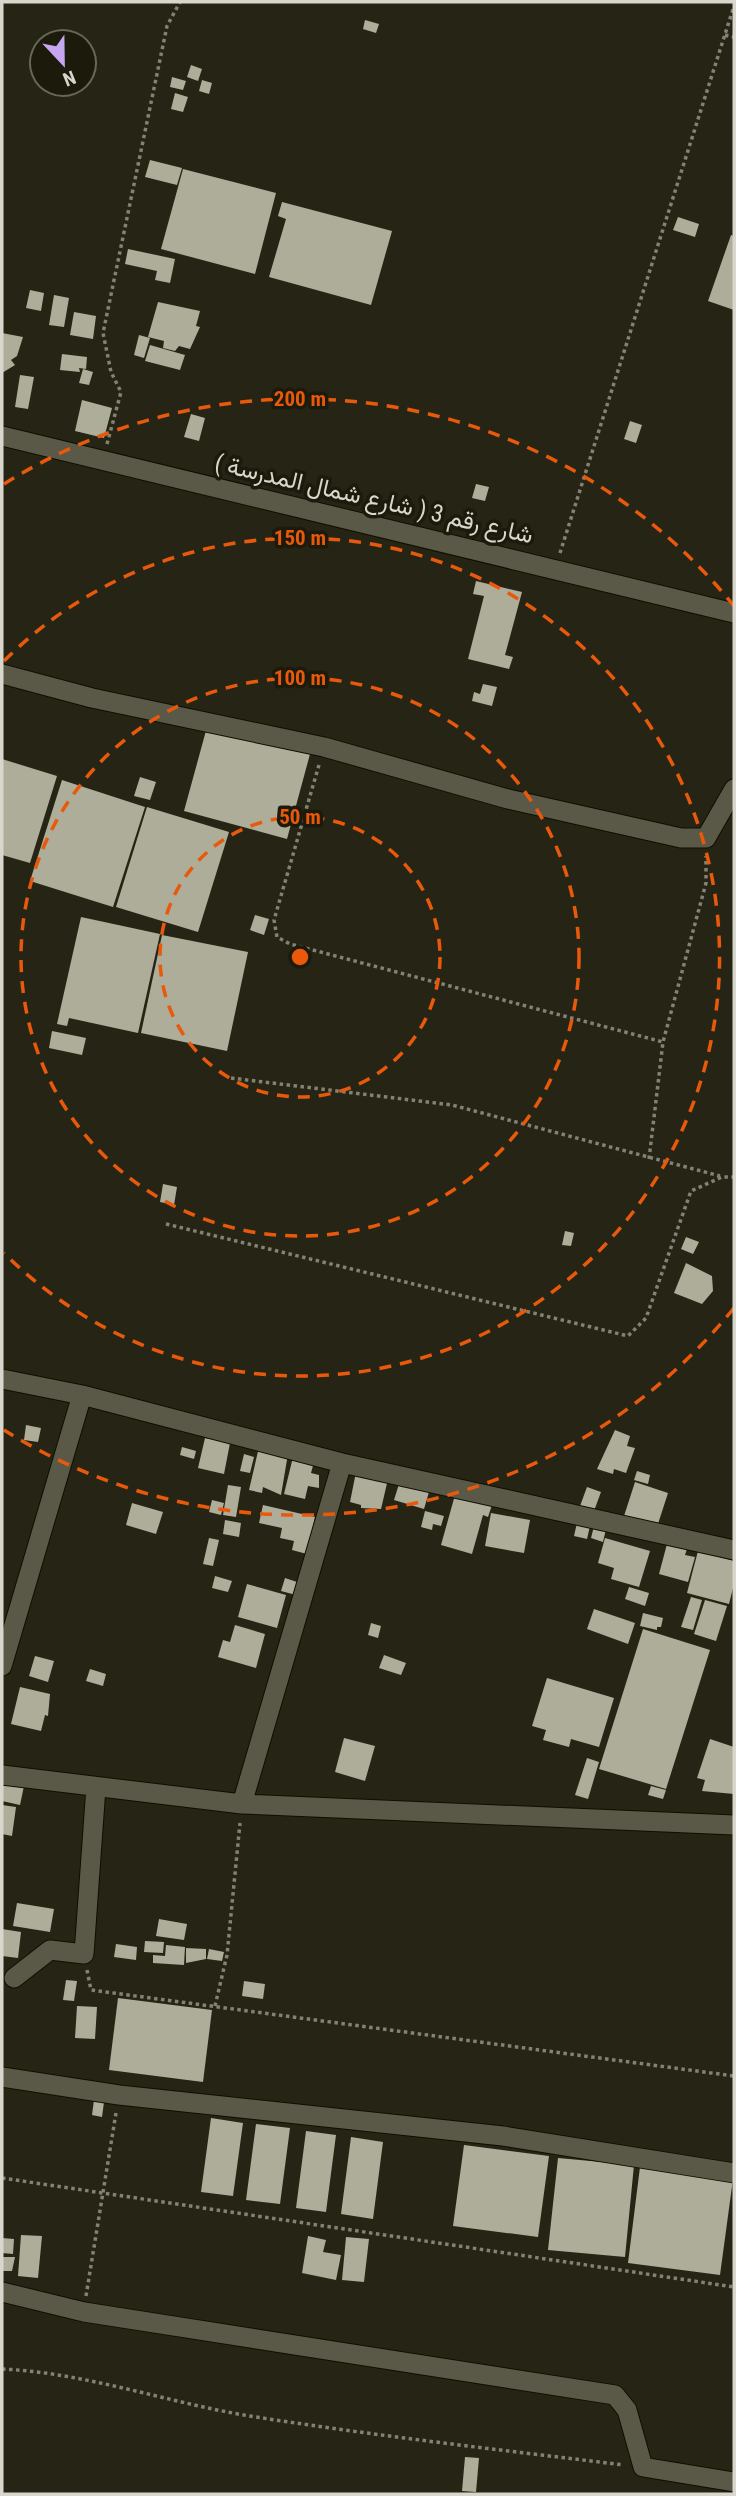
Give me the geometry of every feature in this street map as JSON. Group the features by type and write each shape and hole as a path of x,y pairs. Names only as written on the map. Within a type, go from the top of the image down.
{"street":[{"name":"شارع رقم 3 ( شارع شمال المدرسة )","path":"2,436 734,613"},
{"path":"2,674 92,698 324,747 508,799 681,838 706,838 734,789"},
{"path":"2,1379 82,1395 342,1463 734,1550"},
{"path":"2,1666 82,1395"},
{"path":"242,1804 342,1463"},
{"path":"2,1775 242,1804 734,1825"},
{"path":"14,1978 50,1950 84,1954 96,1787"},
{"path":"2,2077 119,2095 503,2136 734,2173"},
{"path":"2,2292 84,2312 615,2395 627,2410 643,2467 734,2482"}],"path":[{"path":"102,460 121,392 111,372 103,333 167,26 180,2"},
{"path":"555,568 734,6"},
{"path":"725,35 734,37"},
{"path":"324,747 274,920 277,937 290,944 663,1042"},
{"path":"649,1159 663,1042 706,883 706,838"},
{"path":"231,1078 452,1105 649,1159 722,1177 734,1177"},
{"path":"166,1224 628,1336 646,1318 691,1191 722,1177"},
{"path":"215,2007 228,1955 242,1804"},
{"path":"84,1954 91,1990 734,2076"},
{"path":"84,2312 119,2095"},
{"path":"2,2178 734,2287"},
{"path":"2,2369 73,2378 254,2417 362,2433 643,2467"}],"building":[{"path":"365,20 379,24 376,33 363,29"},
{"path":"191,65 202,69 198,81 187,77"},
{"path":"172,77 186,81 183,90 170,87"},
{"path":"202,80 212,83 209,94 199,91"},
{"path":"175,93 188,97 183,112 171,109"},
{"path":"150,160 182,168 177,185 145,177"},
{"path":"183,169 276,193 255,274 161,249"},
{"path":"282,202 392,231 371,305 269,277 286,219 278,216"},
{"path":"678,217 699,224 695,237 673,230"},
{"path":"731,235 734,236 734,310 708,301"},
{"path":"128,249 175,259 170,283 155,280 157,271 125,264"},
{"path":"30,290 44,293 41,311 26,308"},
{"path":"54,295 69,298 64,327 49,325"},
{"path":"158,302 200,311 196,326 200,327 190,349 179,346 175,351 163,348 164,341 148,337"},
{"path":"74,312 96,316 93,339 70,335"},
{"path":"2,333 23,337 17,356 11,360 15,365 2,373"},
{"path":"139,335 150,338 144,358 134,355"},
{"path":"150,345 185,355 180,370 145,361"},
{"path":"62,354 87,357 86,369 79,368 80,372 60,370"},
{"path":"83,369 93,372 89,385 79,383"},
{"path":"20,375 34,377 28,409 15,407"},
{"path":"82,400 112,408 104,438 75,431"},
{"path":"191,414 205,418 199,441 184,437"},
{"path":"630,421 642,425 636,443 624,439"},
{"path":"476,484 489,487 485,501 472,498"},
{"path":"476,581 522,592 505,655 513,657 509,669 468,659 484,596 473,594"},
{"path":"483,684 497,687 492,706 472,701 474,692 480,694"},
{"path":"207,727 310,754 287,839 184,811"},
{"path":"2,759 57,776 30,863 2,855"},
{"path":"140,777 156,782 150,800 134,796"},
{"path":"62,780 145,807 113,907 30,881"},
{"path":"147,807 229,832 198,932 116,907"},
{"path":"255,915 269,919 264,935 250,930"},
{"path":"81,917 160,934 138,1033 69,1018 67,1026 57,1024"},
{"path":"162,935 248,952 227,1051 141,1033"},
{"path":"52,1031 86,1038 82,1055 49,1048"},
{"path":"163,1184 177,1187 174,1205 160,1202"},
{"path":"565,1231 574,1233 571,1246 562,1245"},
{"path":"686,1237 699,1242 693,1254 681,1249"},
{"path":"686,1263 712,1276 713,1291 702,1304 674,1293"},
{"path":"26,1425 41,1428 38,1442 24,1440"},
{"path":"615,1430 630,1436 627,1446 635,1448 626,1473 614,1469 613,1474 597,1469"},
{"path":"205,1438 230,1443 224,1474 198,1468"},
{"path":"182,1447 196,1451 194,1459 180,1455"},
{"path":"259,1447 288,1454 281,1495 263,1487 262,1493 249,1490"},
{"path":"244,1454 254,1457 250,1473 240,1471"},
{"path":"293,1457 314,1462 311,1473 319,1475 319,1488 308,1486 305,1499 284,1494"},
{"path":"637,1471 650,1475 648,1484 634,1480"},
{"path":"356,1472 388,1479 381,1509 361,1508 361,1505 350,1502"},
{"path":"635,1482 668,1493 657,1527 624,1516"},
{"path":"399,1484 429,1492 424,1509 394,1500"},
{"path":"228,1485 241,1487 236,1517 223,1515"},
{"path":"587,1487 601,1492 594,1511 580,1506"},
{"path":"455,1495 492,1505 488,1517 483,1515 472,1554 441,1545"},
{"path":"212,1500 224,1503 221,1515 209,1512"},
{"path":"132,1503 163,1512 156,1534 126,1525"},
{"path":"263,1505 315,1517 307,1554 292,1550 294,1541 280,1538 282,1528 259,1523"},
{"path":"425,1511 444,1516 441,1526 433,1524 432,1530 421,1527"},
{"path":"491,1513 530,1520 524,1553 485,1546"},
{"path":"225,1520 241,1523 239,1537 223,1534"},
{"path":"577,1523 590,1526 587,1539 574,1536"},
{"path":"594,1526 606,1529 603,1542 591,1538"},
{"path":"209,1538 219,1540 213,1566 203,1564"},
{"path":"605,1538 650,1551 639,1587 611,1579 614,1568 598,1563"},
{"path":"667,1544 687,1549 685,1555 695,1557 688,1582 659,1574"},
{"path":"698,1551 734,1561 734,1584 729,1604 687,1593"},
{"path":"215,1576 232,1581 228,1592 212,1588"},
{"path":"285,1578 300,1583 296,1595 281,1591"},
{"path":"247,1584 286,1595 277,1628 238,1617"},
{"path":"629,1587 649,1593 645,1606 625,1599"},
{"path":"691,1597 702,1600 693,1630 681,1627"},
{"path":"705,1600 727,1606 716,1641 694,1634"},
{"path":"594,1609 635,1623 628,1644 587,1629"},
{"path":"643,1613 663,1618 661,1627 657,1627 657,1630 640,1626"},
{"path":"371,1623 381,1626 378,1638 368,1635"},
{"path":"235,1625 265,1634 256,1668 218,1657 223,1640 230,1642"},
{"path":"643,1629 710,1650 666,1789 599,1769"},
{"path":"384,1655 406,1663 401,1675 379,1668"},
{"path":"35,1656 54,1661 48,1682 29,1676"},
{"path":"90,1669 106,1674 103,1686 86,1681"},
{"path":"547,1678 614,1698 599,1747 571,1739 569,1747 543,1740 546,1730 532,1726"},
{"path":"20,1687 50,1694 48,1716 45,1715 41,1731 11,1724"},
{"path":"344,1738 375,1746 365,1781 335,1772"},
{"path":"710,1739 734,1747 734,1794 702,1791 705,1780 697,1778"},
{"path":"587,1758 599,1762 588,1799 575,1795"},
{"path":"2,1781 24,1786 20,1805 2,1801"},
{"path":"651,1786 666,1790 663,1799 648,1795"},
{"path":"2,1805 16,1807 12,1836 2,1834"},
{"path":"17,1903 54,1909 50,1932 13,1926"},
{"path":"159,1919 187,1924 184,1940 156,1936"},
{"path":"2,1929 21,1932 18,1958 2,1956"},
{"path":"145,1941 164,1942 163,1953 144,1952"},
{"path":"116,1944 137,1947 136,1960 114,1957"},
{"path":"166,1945 185,1947 184,1965 153,1963 153,1955 165,1956"},
{"path":"186,1948 206,1949 206,1959 186,1963"},
{"path":"209,1949 224,1952 222,1961 207,1959"},
{"path":"66,1980 77,1981 74,2001 63,2000"},
{"path":"244,1981 265,1984 263,1999 242,1996"},
{"path":"118,1998 212,2010 203,2082 109,2070"},
{"path":"77,2006 97,2007 95,2039 75,2038"},
{"path":"94,2100 104,2102 102,2117 92,2115"},
{"path":"211,2118 243,2123 233,2196 201,2192"},
{"path":"256,2124 290,2128 280,2204 246,2200"},
{"path":"306,2131 336,2135 326,2212 296,2208"},
{"path":"351,2137 383,2142 373,2219 341,2214"},
{"path":"464,2145 549,2156 538,2237 453,2226"},
{"path":"558,2158 634,2165 625,2257 548,2250"},
{"path":"640,2167 733,2179 720,2275 628,2263"},
{"path":"21,2235 42,2236 38,2278 18,2276"},
{"path":"308,2236 326,2240 323,2252 341,2255 336,2280 302,2273"},
{"path":"346,2237 369,2239 364,2282 342,2280"},
{"path":"2,2238 14,2239 13,2254 2,2253"},
{"path":"2,2257 15,2257 12,2271 2,2271"},
{"path":"465,2457 479,2458 476,2492 462,2491"}]}
